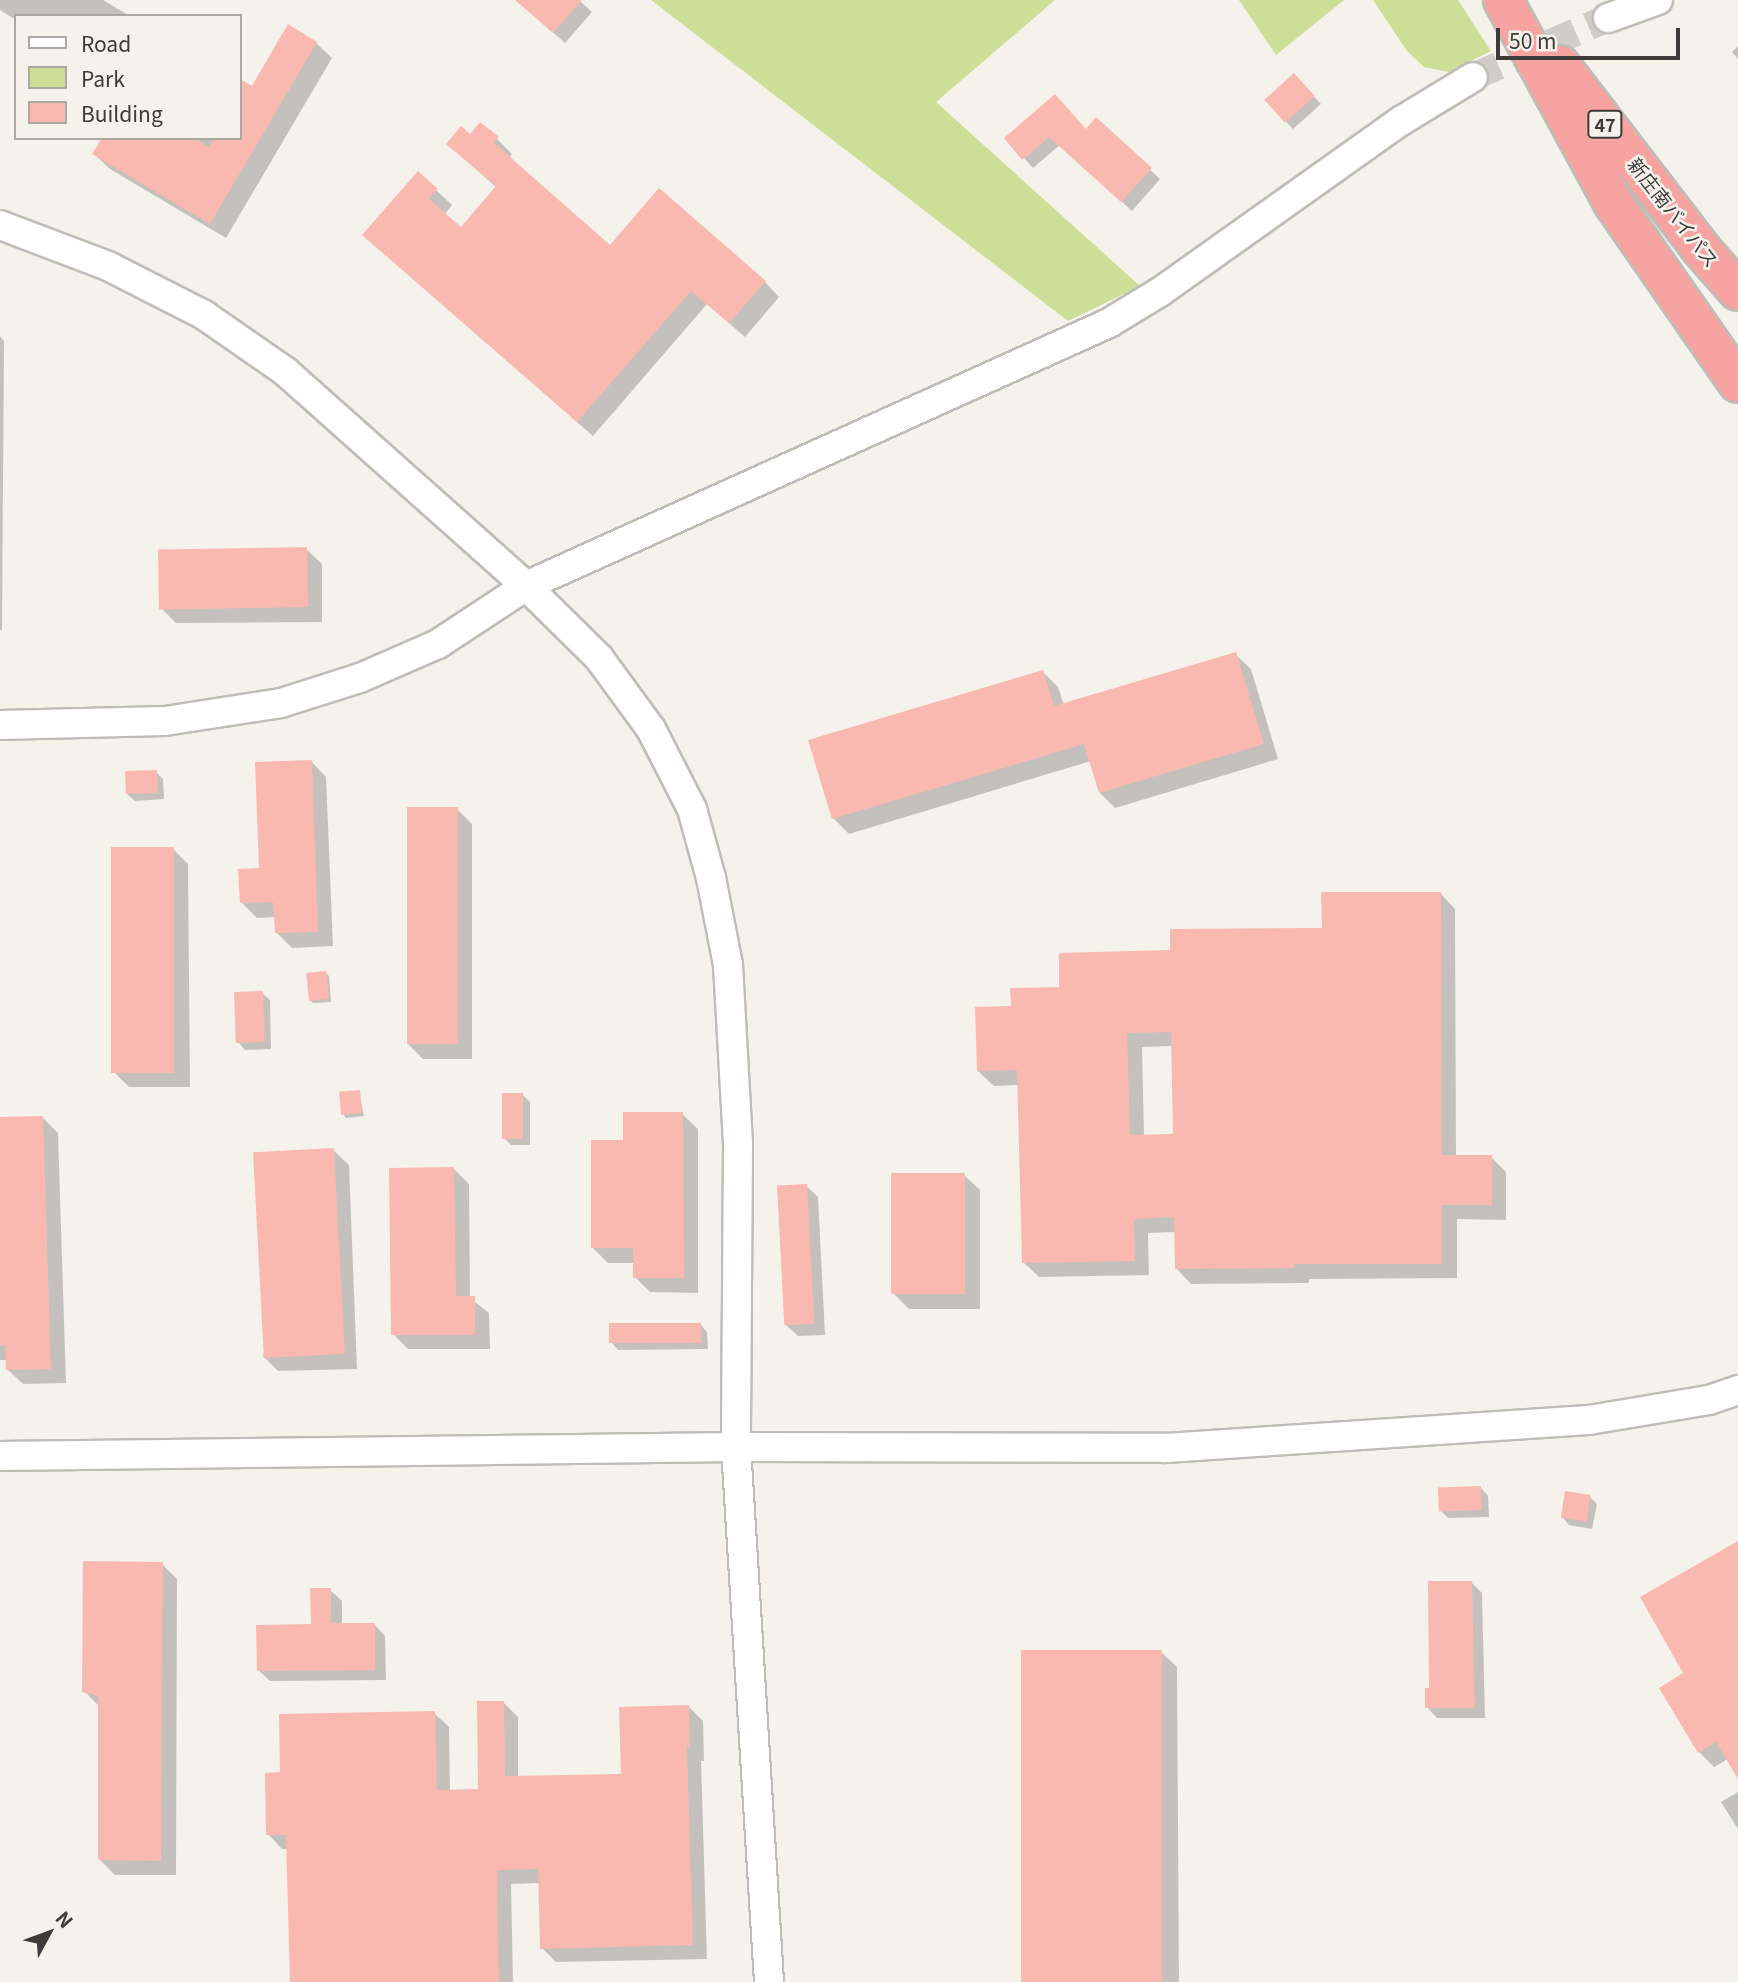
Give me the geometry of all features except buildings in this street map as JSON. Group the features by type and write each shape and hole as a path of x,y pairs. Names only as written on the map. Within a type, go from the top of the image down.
{"highway":[{"path":"1503,0 1613,203 1738,383"},
{"name":"新庄南バイパス","path":"1510,0 1701,249 1738,291"},
{"path":"1701,249 1738,280"}],"street":[{"path":"1608,18 1658,0"},
{"path":"0,724 165,721 281,703 360,678 438,644 526,586 1108,323 1160,292 1401,121 1473,77"},
{"path":"0,225 108,266 204,315 297,381 526,586 599,658 651,729 692,808 711,878 727,965 738,1146 736,1447 769,1982"},
{"path":"0,1456 736,1447 1165,1448 1589,1420 1709,1400 1738,1390"}],"green space":[{"path":"651,0 1055,0 936,102 1140,286 1068,321"},
{"path":"1239,0 1344,0 1276,55"},
{"path":"1373,0 1458,0 1491,51 1449,72 1424,67 1407,51"}],"tunnel":[{"path":"1473,77 1608,18"}]}
